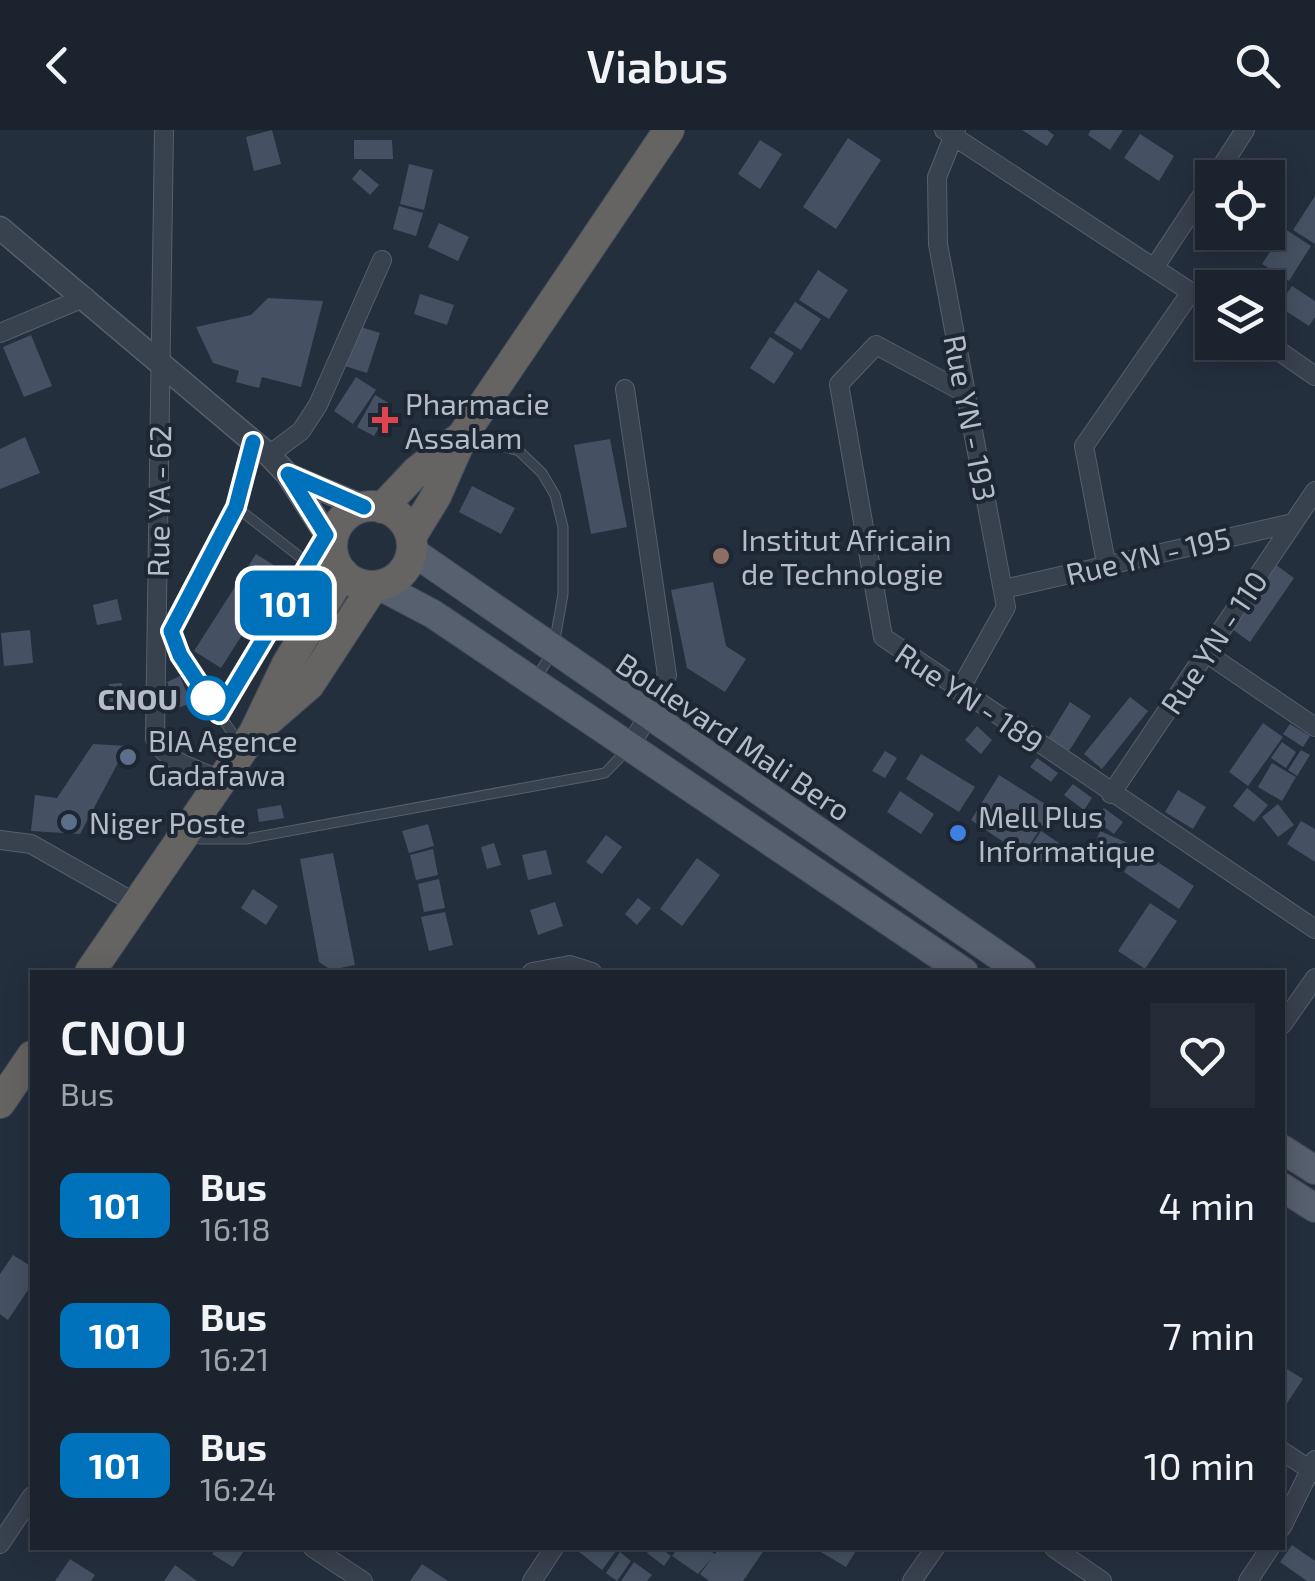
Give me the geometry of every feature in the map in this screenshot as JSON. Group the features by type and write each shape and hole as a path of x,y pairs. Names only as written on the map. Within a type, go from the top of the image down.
{"highway":[{"path":"328,554 356,583 377,586 394,580 404,570 411,544 463,435 669,130"},
{"path":"91,970 249,740 288,664 342,521 352,512 373,508 463,435"},
{"path":"373,508 401,519 411,544"},
{"path":"249,740 310,685 377,586"}],"main road":[{"name":"Boulevard Mali Bero","path":"411,544 552,651 1019,970"},
{"path":"377,586 432,614 961,970"},
{"path":"1285,1151 1315,1170"},
{"path":"1285,1188 1315,1208"}],"street":[{"name":"Rue YA - 62","path":"164,130 155,739 168,756 222,780"},
{"path":"1226,160 1246,130"},
{"path":"951,132 1195,295"},
{"name":"Rue YN - 193","path":"951,132 937,177 935,208 941,272 1004,589 1005,612 959,691"},
{"path":"1154,268 1195,206"},
{"path":"0,228 288,474 328,554"},
{"path":"261,448 301,431 318,406 382,260"},
{"path":"1106,563 1084,446 1191,292"},
{"path":"0,334 86,298"},
{"name":"Rue YN - 189","path":"967,394 876,346 839,388 886,640 1315,929"},
{"path":"1285,355 1315,376"},
{"path":"625,388 667,674 630,747"},
{"path":"288,474 373,508"},
{"name":"Rue YN - 110","path":"1112,794 1315,491"},
{"name":"Rue YN - 195","path":"1004,589 1293,524"},
{"path":"1206,653 1315,727"},
{"path":"0,840 31,844 137,904"},
{"path":"545,970 570,966 585,970"},
{"path":"1285,1021 1315,978"},
{"path":"1285,1453 1313,1468 1285,1521"},
{"path":"0,1544 30,1499"},
{"path":"316,1550 363,1581"},
{"path":"532,1581 553,1550"},
{"path":"912,1581 934,1550"},
{"path":"1057,1550 1102,1581"},
{"path":"1248,1581 1269,1550"}],"lane":[{"path":"463,435 519,451 542,474 555,495 563,526 565,563 560,621 552,651 533,682"},
{"path":"249,740 219,714 180,655 171,631 236,507 261,448"},
{"path":"219,714 328,554 236,507"},
{"path":"186,831 200,839 246,839 605,773 630,747"}],"building":[{"path":"272,130 281,164 254,171 246,137"},
{"path":"1022,130 1047,130 1054,135 1047,146"},
{"path":"1091,130 1123,130 1110,150 1088,135"},
{"path":"1140,134 1174,156 1159,181 1124,158"},
{"path":"848,138 881,160 836,229 803,207"},
{"path":"354,140 392,140 393,159 354,159"},
{"path":"760,140 782,154 760,189 738,174"},
{"path":"409,164 433,170 424,210 400,204"},
{"path":"360,169 379,185 370,195 352,179"},
{"path":"1315,196 1315,244 1293,230"},
{"path":"399,206 423,213 416,236 393,229"},
{"path":"439,223 469,237 458,261 428,247"},
{"path":"1285,229 1311,246 1289,281 1285,270 1272,270 1262,264 1271,250 1285,250"},
{"path":"818,270 848,290 829,319 799,300"},
{"path":"1292,286 1315,301 1315,317 1309,326 1285,311 1285,296"},
{"path":"420,294 454,305 447,325 414,314"},
{"path":"268,298 323,301 301,387 262,377 259,388 236,382 239,371 213,363 196,327 251,315"},
{"path":"795,302 821,319 801,350 774,333"},
{"path":"358,326 380,333 367,373 345,366"},
{"path":"31,335 52,386 24,397 3,347"},
{"path":"770,337 794,353 774,384 750,368"},
{"path":"356,377 376,390 353,424 334,411"},
{"path":"375,395 392,405 374,436 357,427"},
{"path":"25,437 40,473 0,489 0,449"},
{"path":"610,439 627,527 591,534 574,445"},
{"path":"472,486 515,508 501,534 459,512"},
{"path":"256,554 283,571 221,668 194,651"},
{"path":"1276,565 1294,578 1250,642 1232,629"},
{"path":"713,582 726,646 746,659 725,692 687,668 671,590"},
{"path":"117,599 122,620 97,625 93,605"},
{"path":"30,630 33,663 4,666 1,633"},
{"path":"180,676 191,703 178,708 167,682"},
{"path":"122,683 123,708 110,709 109,684"},
{"path":"1130,697 1148,711 1102,769 1084,754"},
{"path":"1070,702 1091,716 1069,751 1048,738"},
{"path":"1263,723 1283,737 1248,786 1229,772"},
{"path":"1290,724 1310,736 1303,747 1283,734"},
{"path":"977,726 992,740 981,754 965,740"},
{"path":"1282,742 1296,752 1286,768 1271,758"},
{"path":"93,744 127,746 80,834 31,831 35,795 57,798"},
{"path":"1301,750 1310,755 1297,776 1288,770"},
{"path":"885,751 897,758 885,778 872,771"},
{"path":"921,754 975,787 959,812 906,779"},
{"path":"1037,758 1058,773 1051,782 1030,767"},
{"path":"1272,763 1296,777 1282,801 1258,787"},
{"path":"999,775 1053,809 1023,855 971,820"},
{"path":"1073,784 1092,798 1084,810 1064,795"},
{"path":"1247,788 1268,805 1254,822 1233,806"},
{"path":"1178,790 1206,807 1193,829 1165,812"},
{"path":"900,791 934,814 921,834 887,812"},
{"path":"1278,804 1294,825 1278,837 1262,817"},
{"path":"281,805 284,818 259,822 257,809"},
{"path":"1104,808 1123,822 1114,834 1095,820"},
{"path":"1301,821 1315,829 1315,862 1287,844"},
{"path":"428,824 434,846 409,853 402,831"},
{"path":"1041,831 1059,843 1045,864 1027,852"},
{"path":"1100,831 1130,844 1118,868 1090,855"},
{"path":"606,835 622,847 602,874 586,862"},
{"path":"494,843 501,865 487,869 481,847"},
{"path":"433,849 438,875 416,880 410,855"},
{"path":"1138,849 1194,886 1179,909 1124,872"},
{"path":"546,850 552,874 528,880 522,855"},
{"path":"333,853 355,965 331,970 319,962 300,859"},
{"path":"697,858 720,875 682,926 660,909"},
{"path":"439,879 445,908 424,912 418,884"},
{"path":"253,889 278,906 266,925 241,908"},
{"path":"638,898 651,908 637,925 625,914"},
{"path":"555,902 563,926 538,935 530,910"},
{"path":"1150,903 1177,921 1145,969 1118,951"},
{"path":"445,912 453,945 429,951 421,917"},
{"path":"13,1255 30,1266 30,1287 8,1320 0,1314 0,1274"},
{"path":"1285,1368 1303,1379 1285,1406"},
{"path":"1292,1545 1315,1561 1315,1581 1307,1581 1280,1562"},
{"path":"215,1550 245,1550 233,1567 212,1554"},
{"path":"577,1550 615,1550 602,1570"},
{"path":"663,1550 671,1556 664,1566 647,1553"},
{"path":"676,1550 709,1550 715,1554 718,1550 764,1550 743,1581 709,1581 700,1574 712,1558 698,1574 672,1556"},
{"path":"817,1550 856,1550 846,1567"},
{"path":"620,1552 631,1561 617,1581 606,1573"},
{"path":"70,1559 95,1575 91,1581 55,1581"},
{"path":"634,1562 652,1575 647,1581 621,1581"},
{"path":"422,1564 448,1581 410,1581"},
{"path":"175,1565 197,1581 164,1581"}],"bus line":[{"name":"101","path":"253,442 236,507 171,631 180,655 219,714 326,535 288,474 364,507"}],"place":[{"name":"Pharmacie Assalam","path":"385,420"},
{"name":"Institut Africain de Technologie","path":"721,556"},
{"name":"CNOU","path":"208,698"},
{"name":"BIA Agence Gadafawa","path":"128,757"},
{"name":"Niger Poste","path":"69,822"},
{"name":"Mell Plus Informatique","path":"958,833"}]}
